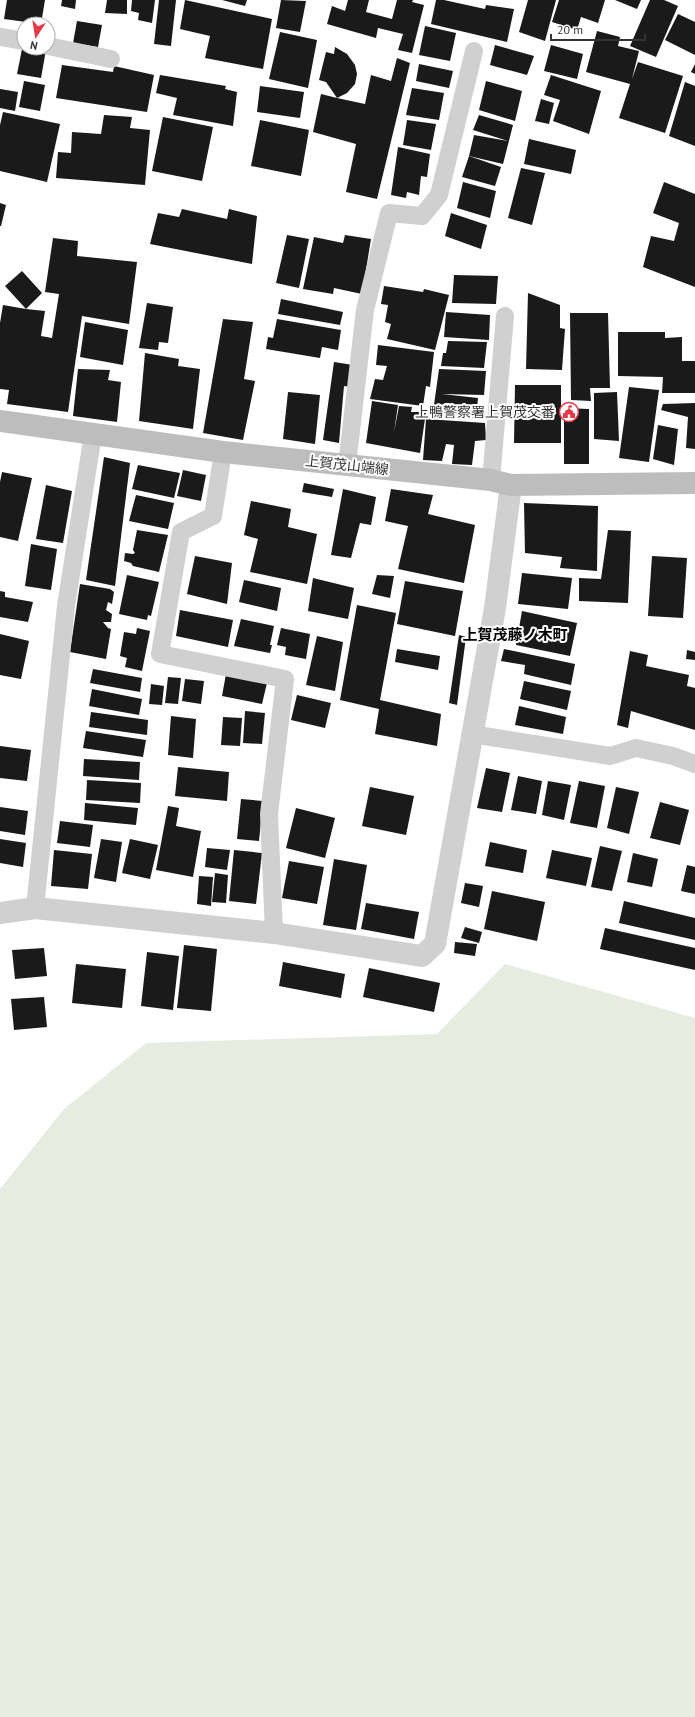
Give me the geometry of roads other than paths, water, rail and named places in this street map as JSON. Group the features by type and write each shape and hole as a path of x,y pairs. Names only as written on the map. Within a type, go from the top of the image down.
{"main road":[{"name":"上賀茂山端線","path":"0,421 223,452 501,482 695,483"}],"street":[{"path":"0,913 35,908 274,933 422,956 435,944 495,608 501,482"}],"lane":[{"path":"0,37 16,40"},
{"path":"56,48 111,59"},
{"path":"347,465 365,310 389,213 422,216 439,195 474,50"},
{"path":"501,482 505,316"},
{"path":"35,908 66,606 93,434"},
{"path":"223,452 213,516 181,532 160,654 285,678 269,814 274,933"},
{"path":"472,734 610,756 636,748 673,756 695,764"}],"place":[{"name":"上鴨警察署上賀茂交番","path":"569,412"}],"district":[{"name":"上賀茂藤ノ木町","path":"515,634"}]}
